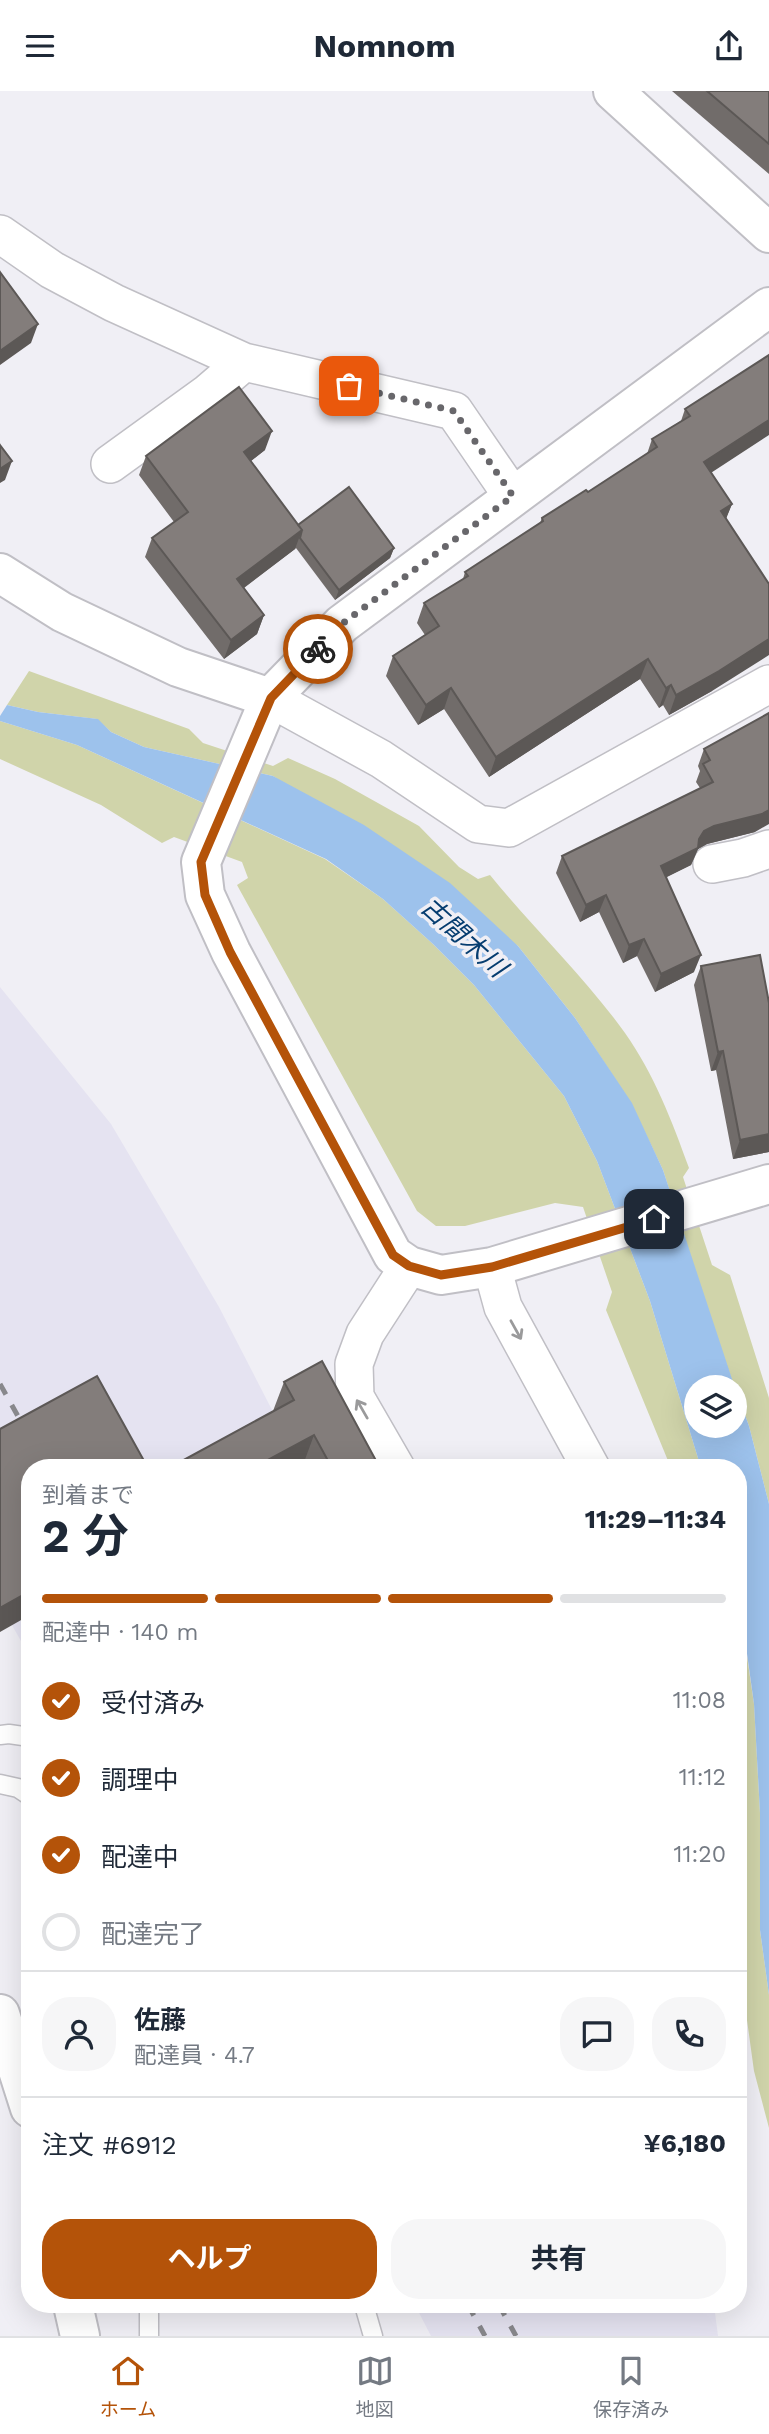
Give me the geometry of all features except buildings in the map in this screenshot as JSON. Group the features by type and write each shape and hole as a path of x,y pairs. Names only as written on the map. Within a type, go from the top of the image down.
{"street":[{"path":"614,91 769,233"},
{"path":"0,234 52,270 114,303 244,362 454,411 513,496"},
{"path":"769,307 342,624 264,712 201,862 205,895 230,952 393,1255 409,1266 441,1275 492,1267 769,1184"},
{"path":"110,464 208,393 244,362"},
{"path":"0,573 62,613 178,667 264,712 381,759 478,824 509,828 769,684"},
{"path":"712,864 769,849"},
{"path":"391,1459 355,1397 354,1364 365,1334 409,1266"},
{"path":"492,1267 503,1307 586,1459"},
{"path":"0,2014 21,2080"},
{"path":"75,2313 80,2336"}],"lane":[{"path":"0,1735 21,1736"},
{"path":"0,1784 21,1790"},
{"path":"149,2313 149,2336"},
{"path":"366,2313 373,2336"}],"shaded area":[{"path":"0,987 111,1124 219,1307 297,1459 21,1459 21,1641 0,1604"},
{"path":"419,2313 715,2313 718,2336 431,2336"}],"green space":[{"path":"29,671 189,729 203,743 273,766 288,758 335,779 419,826 459,867 478,879 490,875 610,1012 645,1065 662,1098 689,1168 683,1177 712,1265 730,1275 769,1398 769,1504 747,1421 747,1375 730,1375 663,1170 631,1103 575,1018 518,946 273,776 144,747 111,732 97,719 38,712 7,705"},
{"path":"0,721 77,745 325,859 383,899 474,985 564,1096 597,1161 650,1301 684,1412 684,1438 692,1438 698,1459 667,1459 606,1310 612,1292 583,1207 555,1203 465,1226 436,1226 417,1211 237,885 248,878 242,862 174,837 162,843 101,805 0,759"},
{"path":"747,1657 754,1704 760,1813 760,1930 769,1995 769,2128 754,2071 747,2020"}],"water":[{"name":"古間木川","path":"7,705 38,712 98,719 111,732 144,747 273,776 364,825 450,883 518,946 575,1018 632,1103 663,1170 731,1375 684,1375 684,1412 650,1301 597,1161 564,1096 474,985 383,899 326,859 77,745 0,721"},
{"path":"747,1421 769,1504 769,1995 760,1930 760,1813 754,1704 747,1654 747,1459 698,1459 692,1438 747,1438"}],"railway":[{"path":"0,1384 42,1459"},
{"path":"472,2313 485,2336"},
{"path":"503,2313 516,2336"}],"way so far":[{"path":"318,649 342,624 513,496 454,411 349,386"}],"route":[{"path":"318,649 271,698 257,726 201,862 205,895 230,952 393,1255 409,1266 441,1275 492,1267 654,1219"}]}
